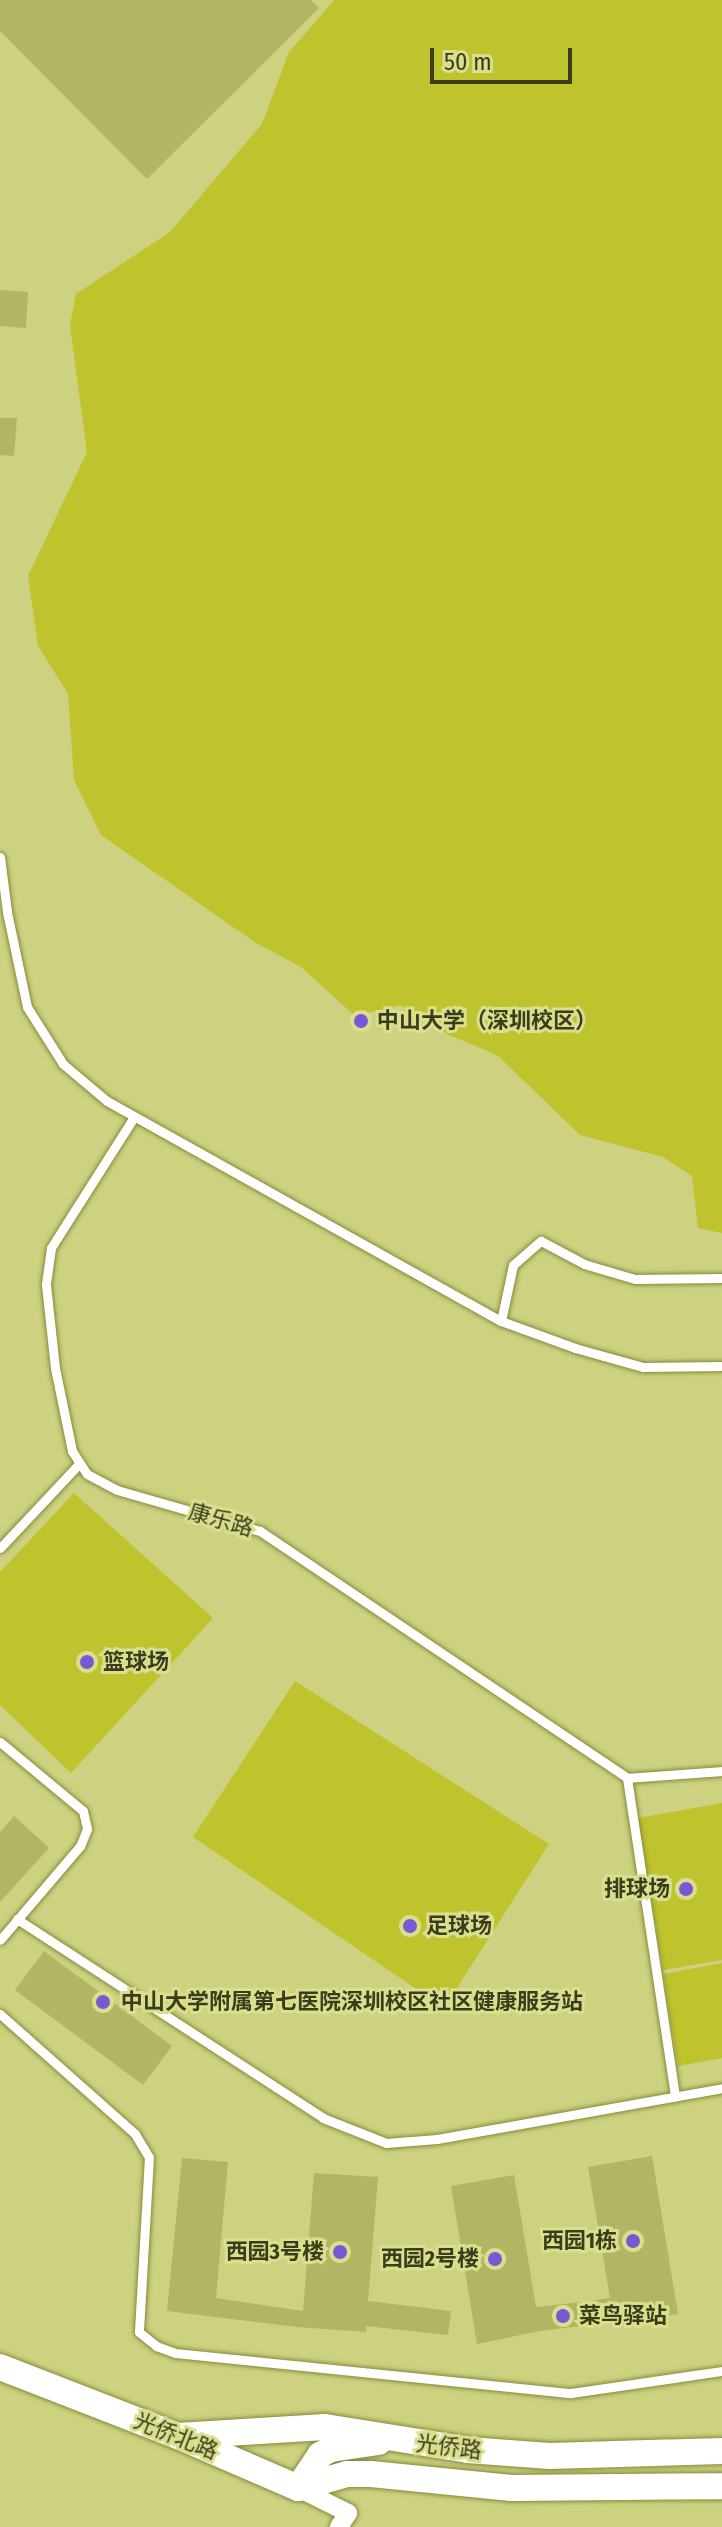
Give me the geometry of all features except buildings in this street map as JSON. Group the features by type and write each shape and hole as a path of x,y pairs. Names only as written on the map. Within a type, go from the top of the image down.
{"street":[{"name":"光侨北路","path":"0,2367 178,2436 298,2488 344,2520"},
{"name":"光侨路","path":"178,2436 325,2427 354,2429 396,2440 550,2456 722,2451"},
{"path":"298,2488 310,2466 331,2449 396,2440"},
{"path":"550,2456 551,2489"},
{"name":"光侨路","path":"298,2488 347,2474 551,2489 722,2486"}],"lane":[{"path":"0,857 7,912 27,1007 63,1064 107,1101 501,1321 575,1348 643,1367 722,1366"},
{"path":"0,1548 79,1464 72,1451 55,1368 46,1285 51,1248 134,1117"},
{"path":"501,1321 513,1265 541,1241 584,1264 635,1279 722,1278"},
{"name":"康乐路","path":"79,1464 87,1474 117,1490 260,1531 627,1778"},
{"path":"0,1742 83,1811 87,1829 80,1846 0,1940"},
{"path":"675,2096 627,1778 722,1771"},
{"path":"17,1919 323,2118 386,2143 437,2139 722,2088"},
{"path":"0,2014 135,2134 149,2157 139,2332 156,2346 175,2353 571,2393 722,2371"}],"shaded area":[{"path":"334,0 722,0 722,1233 698,1228 692,1176 663,1157 580,1135 497,1055 447,1034 400,1005 355,1016 301,967 256,943 101,835 74,780 68,694 38,646 28,576 87,452 70,326 76,294 170,232 262,124 289,52"},
{"name":"篮球场","path":"74,1493 213,1618 71,1773 0,1705 0,1572"},
{"name":"足球场","path":"295,1681 549,1844 444,2008 193,1837"},
{"name":"排球场","path":"722,1803 722,1960 663,1970 638,1818"},
{"path":"722,1963 722,2058 678,2066 663,1974"}],"place":[{"name":"中山大学（深圳校区）","path":"361,1021"},
{"name":"篮球场","path":"87,1662"},
{"name":"排球场","path":"686,1889"},
{"name":"足球场","path":"410,1926"},
{"name":"中山大学附属第七医院深圳校区社区健康服务站","path":"103,2002"},
{"name":"西园1栋","path":"633,2241"},
{"name":"西园3号楼","path":"340,2252"},
{"name":"西园2号楼","path":"495,2259"},
{"name":"菜鸟驿站","path":"563,2316"}]}
